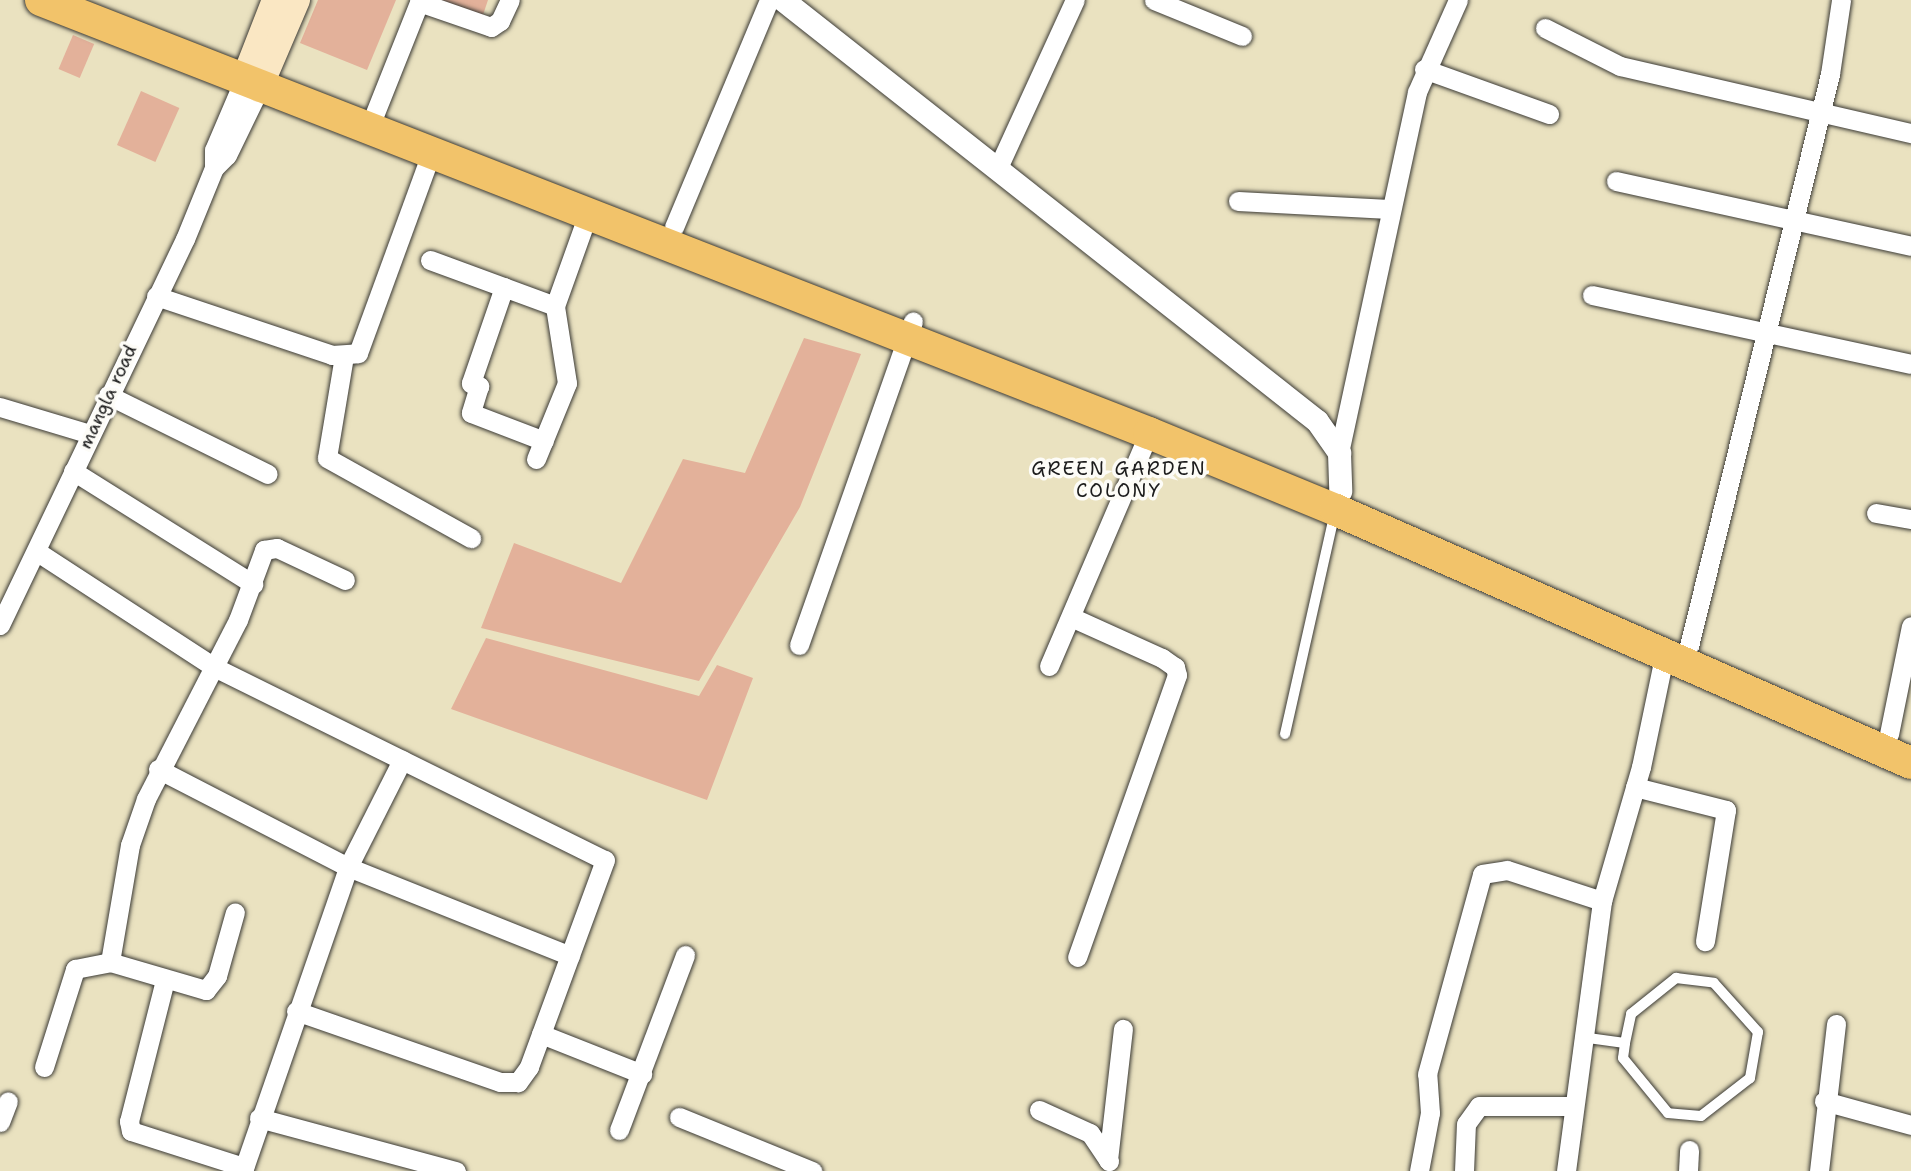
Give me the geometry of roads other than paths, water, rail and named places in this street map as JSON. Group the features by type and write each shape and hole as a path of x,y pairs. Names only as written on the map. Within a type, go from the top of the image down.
{"highway":[{"path":"41,0 255,76 375,113 600,211 674,227 1149,433 1338,500"},
{"path":"85,0 431,153 600,211 910,329 1338,500 1676,651 1911,763"},
{"path":"1676,651 1900,739"}],"main road":[{"path":"255,76 275,0"},
{"path":"255,76 297,0"}],"street":[{"path":"375,113 419,1 491,27 500,21 510,0"},
{"path":"674,227 769,0"},
{"path":"783,0 1317,421 1339,453"},
{"path":"997,170 1075,0"},
{"path":"1154,0 1242,36"},
{"path":"1338,500 1339,453 1389,209 1424,69 1458,0"},
{"path":"1566,1171 1581,1037 1602,901 1765,334 1821,112 1841,0"},
{"path":"1545,28 1620,66 1911,133"},
{"path":"1424,69 1549,114"},
{"name":"mangla road","path":"0,625 214,168 227,155 255,76"},
{"path":"156,296 344,356 358,353 363,346 431,153"},
{"path":"1616,181 1911,246"},
{"path":"1238,201 1389,209"},
{"path":"504,288 471,383 480,386 471,413 540,450 567,383 555,306 600,211"},
{"path":"430,260 555,306"},
{"path":"1592,295 1911,364"},
{"path":"799,645 910,329"},
{"path":"344,356 327,458 471,538"},
{"path":"108,395 268,474"},
{"path":"0,408 90,434"},
{"path":"1049,666 1149,433"},
{"path":"73,471 253,584"},
{"path":"1876,513 1911,519"},
{"path":"110,962 134,831 158,769 214,667 253,584 262,554 273,547 345,580"},
{"path":"36,551 214,667 605,860 525,1074 509,1084 296,1011"},
{"path":"1070,617 1163,658 1175,667 1177,675 1077,957"},
{"path":"1900,739 1911,626"},
{"path":"164,980 129,1121 131,1130 244,1169 259,1118 348,867 402,760"},
{"path":"158,769 348,867 570,956"},
{"path":"1635,787 1726,810 1705,941"},
{"path":"1419,1171 1430,1114 1427,1074 1482,874 1507,870 1602,901"},
{"path":"44,1067 72,973 84,964 110,962 196,990 211,988 235,912"},
{"path":"619,1129 685,955"},
{"path":"1819,1171 1824,1101 1836,1024"},
{"path":"1111,1165 1123,1029"},
{"path":"541,1034 642,1074"},
{"path":"0,1122 8,1101"},
{"path":"1824,1101 1911,1125"},
{"path":"1464,1171 1466,1124 1479,1106 1572,1106"},
{"path":"1040,1110 1090,1133 1111,1165"},
{"path":"679,1116 782,1165 812,1171"},
{"path":"259,1118 456,1171"},
{"path":"1688,1171 1689,1150"}],"lane":[{"path":"1285,734 1338,500"},
{"path":"1676,978 1714,983 1758,1032 1750,1078 1701,1116 1668,1113 1623,1058 1625,1043 1631,1014 1676,978"},
{"path":"1581,1037 1625,1043"}],"district":[{"name":"GREEN GARDEN COLONY","path":"1119,480"}]}
